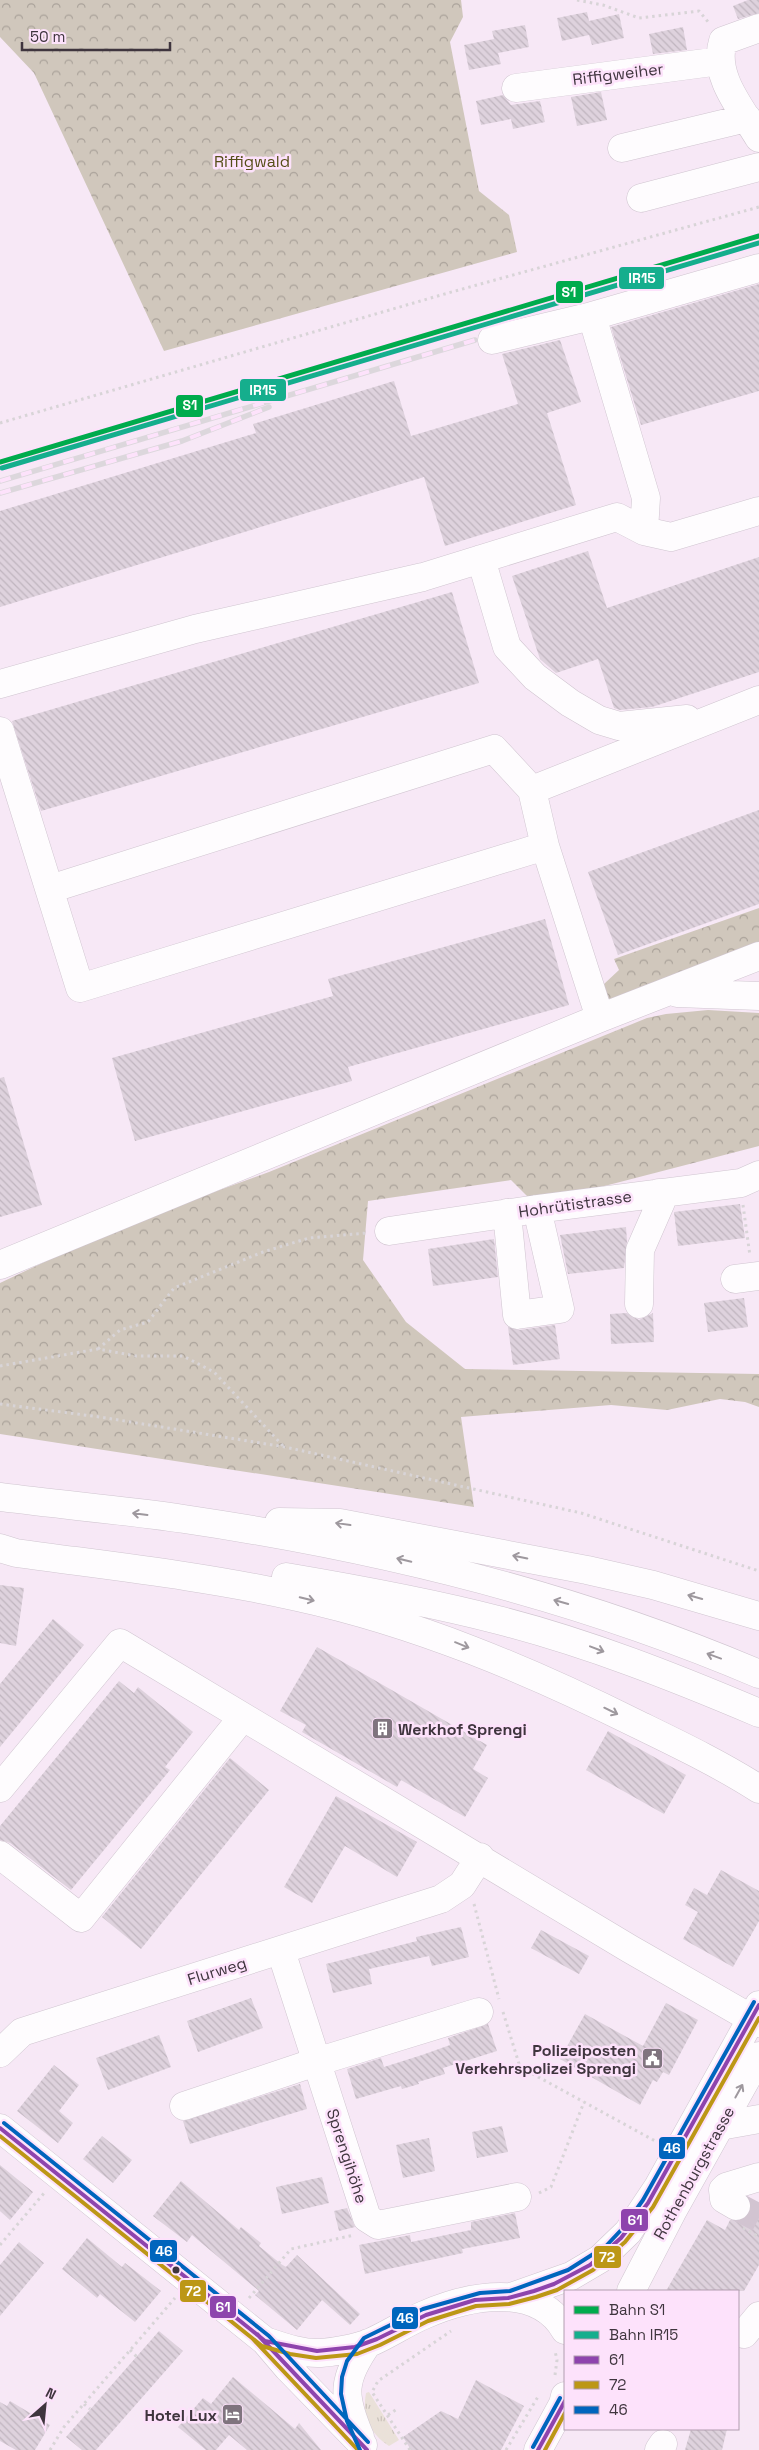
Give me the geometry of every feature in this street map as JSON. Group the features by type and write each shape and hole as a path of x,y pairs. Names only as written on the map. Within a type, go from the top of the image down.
{"main road":[{"name":"Riffigweiher","path":"516,88 575,79 606,78 722,51 759,28"},
{"path":"622,148 753,128 724,78 722,51"},
{"path":"640,198 759,167"},
{"path":"492,340 592,316 759,268"},
{"path":"592,316 646,498 644,530"},
{"path":"0,684 195,628 423,577 617,518 644,530 671,537 759,511"},
{"path":"481,560 507,646 535,676 570,703 599,720 620,726 723,715"},
{"path":"532,790 759,700"},
{"path":"0,731 80,988 545,846"},
{"path":"50,889 494,748 532,790 545,846 600,1018"},
{"path":"0,1265 600,1018 759,956"},
{"path":"665,992 759,996"},
{"name":"Hohrütistrasse","path":"389,1231 750,1179"},
{"path":"639,1304 640,1250 661,1202 659,1193"},
{"path":"507,1213 517,1315 560,1310 537,1209"},
{"path":"0,1497 184,1519 340,1546 474,1576 598,1613 759,1674"},
{"path":"184,1519 340,1523 587,1570 653,1585 759,1616"},
{"path":"0,1539 201,1562 447,1608 499,1620 588,1646 759,1713"},
{"path":"0,1548 16,1553 240,1585 298,1597 397,1623 457,1643 575,1694 694,1752 759,1789"},
{"path":"0,1788 120,1643 242,1718 630,1949 754,2033"},
{"path":"0,1855 81,1918 242,1718"},
{"name":"Flurweg","path":"0,2053 22,2032 441,1899 462,1885 480,1858"},
{"name":"Sprengihöhe","path":"281,1951 367,2218 378,2226 517,2197"},
{"path":"184,2106 316,2062 479,2012"},
{"name":"Rothenburgstrasse","path":"632,2290 746,2124 754,2033"},
{"name":"Rothenburgstrasse","path":"511,2297 572,2276 600,2258 618,2243 648,2203 754,2033"},
{"path":"0,2128 265,2341 288,2368 365,2448"},
{"path":"736,2206 724,2199 723,2190 726,2187 759,2177"},
{"path":"265,2341 303,2352 321,2353 368,2343 425,2315 481,2299 511,2297 546,2308 559,2320 560,2339"},
{"path":"365,2448 353,2419 347,2394 348,2378 353,2364 368,2343"},
{"path":"538,2450 557,2395"}],"path":[{"path":"577,0 603,4 639,18 699,11 722,51"},
{"path":"0,423 439,295 759,207"},
{"path":"749,1277 750,1179"},
{"path":"98,1349 120,1330 148,1322 174,1288 263,1252 308,1238 389,1231"},
{"path":"0,1366 98,1349 136,1356 183,1356 214,1372 285,1447"},
{"path":"0,1404 100,1417 285,1447 581,1513 759,1571"},
{"path":"441,1899 476,1904 499,2000 520,2067 665,2147"},
{"path":"517,2197 537,2194 551,2187 584,2102"},
{"path":"0,2245 46,2191"},
{"path":"249,2299 290,2249 363,2233 376,2224"},
{"path":"50,2450 64,2427 181,2291"},
{"path":"410,2450 372,2392 378,2382 456,2327"},
{"path":"506,2450 557,2395 556,2374 560,2339"},
{"path":"130,2350 137,2357"},
{"path":"84,2404 90,2409"},
{"path":"388,2415 397,2409"}],"green space":[{"name":"Riffigwald","path":"0,0 461,0 463,17 450,42 479,191 509,215 517,252 164,351 34,73 0,37"},
{"path":"759,908 759,943 607,1002 604,984 619,970 614,959"},
{"path":"708,1010 759,1013 759,1146 535,1204 511,1180 368,1201 363,1260 406,1322 465,1369 759,1374 759,1407 745,1402 720,1399 667,1410 611,1405 461,1417 474,1507 0,1434 0,1283 120,1226 269,1172 647,1018"},
{"path":"369,2392 399,2440 389,2446 376,2435 368,2423 365,2401 366,2393"}],"building":[{"path":"748,0 759,0 759,13 738,19 733,6"},
{"path":"587,12 589,21 619,14 624,38 592,45 589,35 562,41 557,18"},
{"path":"525,25 529,47 498,53 501,64 469,70 464,45 494,39 492,31"},
{"path":"683,27 687,50 653,54 649,34"},
{"path":"601,92 607,120 577,126 571,97"},
{"path":"503,95 511,105 540,101 545,122 513,129 511,119 481,125 476,101"},
{"path":"759,284 759,391 641,425 611,327"},
{"path":"560,340 581,402 547,413 576,505 445,546 424,477 0,607 0,511 256,433 253,424 394,381 411,436 518,404 502,354"},
{"path":"588,551 607,608 759,557 759,672 652,707 620,710 614,708 598,659 556,673 540,659 512,576"},
{"path":"452,592 479,683 41,811 12,721"},
{"path":"759,810 759,904 618,955 588,872"},
{"path":"545,919 569,1005 348,1067 352,1081 135,1141 112,1058 333,996 328,979"},
{"path":"4,1077 42,1205 0,1217 0,1078"},
{"path":"740,1204 745,1238 678,1246 674,1212"},
{"path":"626,1227 627,1241 624,1268 568,1274 560,1235"},
{"path":"494,1239 498,1277 433,1286 428,1249"},
{"path":"744,1298 748,1327 708,1332 704,1303"},
{"path":"627,1313 639,1320 653,1313 654,1342 611,1344 610,1314"},
{"path":"555,1325 560,1359 513,1365 508,1327 519,1330"},
{"path":"0,1585 24,1588 16,1646 0,1643"},
{"path":"53,1619 84,1645 0,1747 0,1684"},
{"name":"Werkhof Sprengi","path":"317,1647 487,1745 473,1769 488,1778 465,1817 401,1780 397,1787 302,1732 306,1725 280,1711"},
{"path":"119,1681 134,1693 138,1687 193,1732 165,1767 170,1770 71,1890 10,1843 0,1840 0,1826"},
{"path":"608,1731 686,1775 664,1814 586,1770"},
{"path":"230,1758 269,1790 141,1949 102,1917"},
{"path":"336,1796 417,1842 397,1877 345,1846 312,1903 284,1887"},
{"path":"721,1870 759,1891 759,1921 733,1967 683,1939 698,1912 685,1905 694,1888 707,1895"},
{"path":"461,1927 469,1957 432,1966 429,1956 369,1969 372,1984 333,1993 326,1964 417,1941 416,1937"},
{"path":"541,1930 589,1956 579,1974 531,1948"},
{"path":"251,1998 263,2028 198,2052 187,2021"},
{"path":"666,2003 698,2020 669,2075 663,2072 657,2082 653,2080 640,2105 560,2059 585,2014 643,2046"},
{"path":"488,2024 497,2051 443,2068 445,2074 418,2082 419,2084 402,2089 401,2086 356,2099 347,2069 381,2058 384,2067 422,2055 450,2045 448,2038"},
{"path":"159,2035 171,2067 108,2090 96,2058"},
{"path":"54,2065 79,2085 59,2111 73,2123 58,2143 17,2111"},
{"path":"300,2084 307,2109 190,2144 183,2121"},
{"path":"502,2126 508,2152 477,2158 472,2132"},
{"path":"102,2136 132,2160 113,2183 83,2159"},
{"path":"429,2138 435,2171 403,2178 396,2145"},
{"path":"0,2165 33,2192 10,2220 0,2211"},
{"path":"322,2177 329,2203 282,2214 276,2187"},
{"path":"181,2181 239,2230 241,2227 261,2243 259,2246 281,2264 286,2267 297,2255 360,2314 350,2325 322,2300 297,2330 255,2295 259,2291 192,2235 187,2242 153,2216"},
{"path":"751,2203 759,2207 759,2265 744,2291 667,2290 707,2220 725,2230 730,2220 743,2220 749,2214"},
{"path":"347,2208 355,2227 339,2231 334,2211"},
{"path":"515,2213 520,2238 462,2249 463,2253 365,2274 359,2245 410,2235 411,2242 471,2230 471,2222"},
{"path":"87,2238 122,2267 125,2263 161,2291 135,2322 100,2294 97,2298 62,2269"},
{"path":"19,2242 44,2263 0,2316 0,2265"},
{"path":"159,2331 183,2351 96,2450 82,2450 66,2437"},
{"name":"Hotel Lux","path":"233,2377 295,2429 299,2423 321,2450 247,2450 229,2435 216,2450 206,2450 178,2427 203,2398 211,2404"},
{"path":"476,2380 524,2406 501,2450 411,2450 403,2437 441,2411 458,2419"},
{"path":"10,2401 50,2425 35,2450 16,2450 0,2441 0,2402 7,2406"},
{"path":"691,2430 727,2430 722,2450 685,2450"}],"tunnel":[{"path":"736,2206 759,2218"}],"railway":[{"path":"0,481 475,340"},
{"path":"0,493 182,441 269,407"}],"rail line":[{"name":"S1","path":"0,462 759,236"},
{"name":"IR15","path":"2,468 759,243"}],"transit line":[{"name":"46","path":"360,2450 347,2421 341,2394 342,2377 347,2361 364,2338 423,2309 480,2293 510,2291 568,2270 606,2246 623,2228 643,2200 754,2002"},
{"name":"61","path":"0,2128 265,2341 317,2351 355,2347 377,2339 426,2315 475,2300 508,2298 534,2291 554,2284 590,2265 621,2238 648,2203 759,2005"},
{"name":"72","path":"0,2136 262,2346 290,2354 316,2358 357,2354 380,2345 428,2321 476,2306 509,2304 536,2297 557,2290 593,2270 625,2242 653,2207 759,2018"},
{"name":"46","path":"4,2123 269,2336 368,2442"},
{"name":"61","path":"257,2334 367,2450"},
{"name":"72","path":"252,2338 358,2450"},
{"name":"46","path":"533,2447 560,2398"},
{"name":"61","path":"538,2450 564,2403"},
{"name":"72","path":"545,2450 564,2415"}],"place":[{"name":"Werkhof Sprengi","path":"382,1729"},
{"name":"Polizeiposten Verkehrspolizei Sprengi","path":"652,2059"},
{"name":"Hotel Lux","path":"233,2415"}]}
